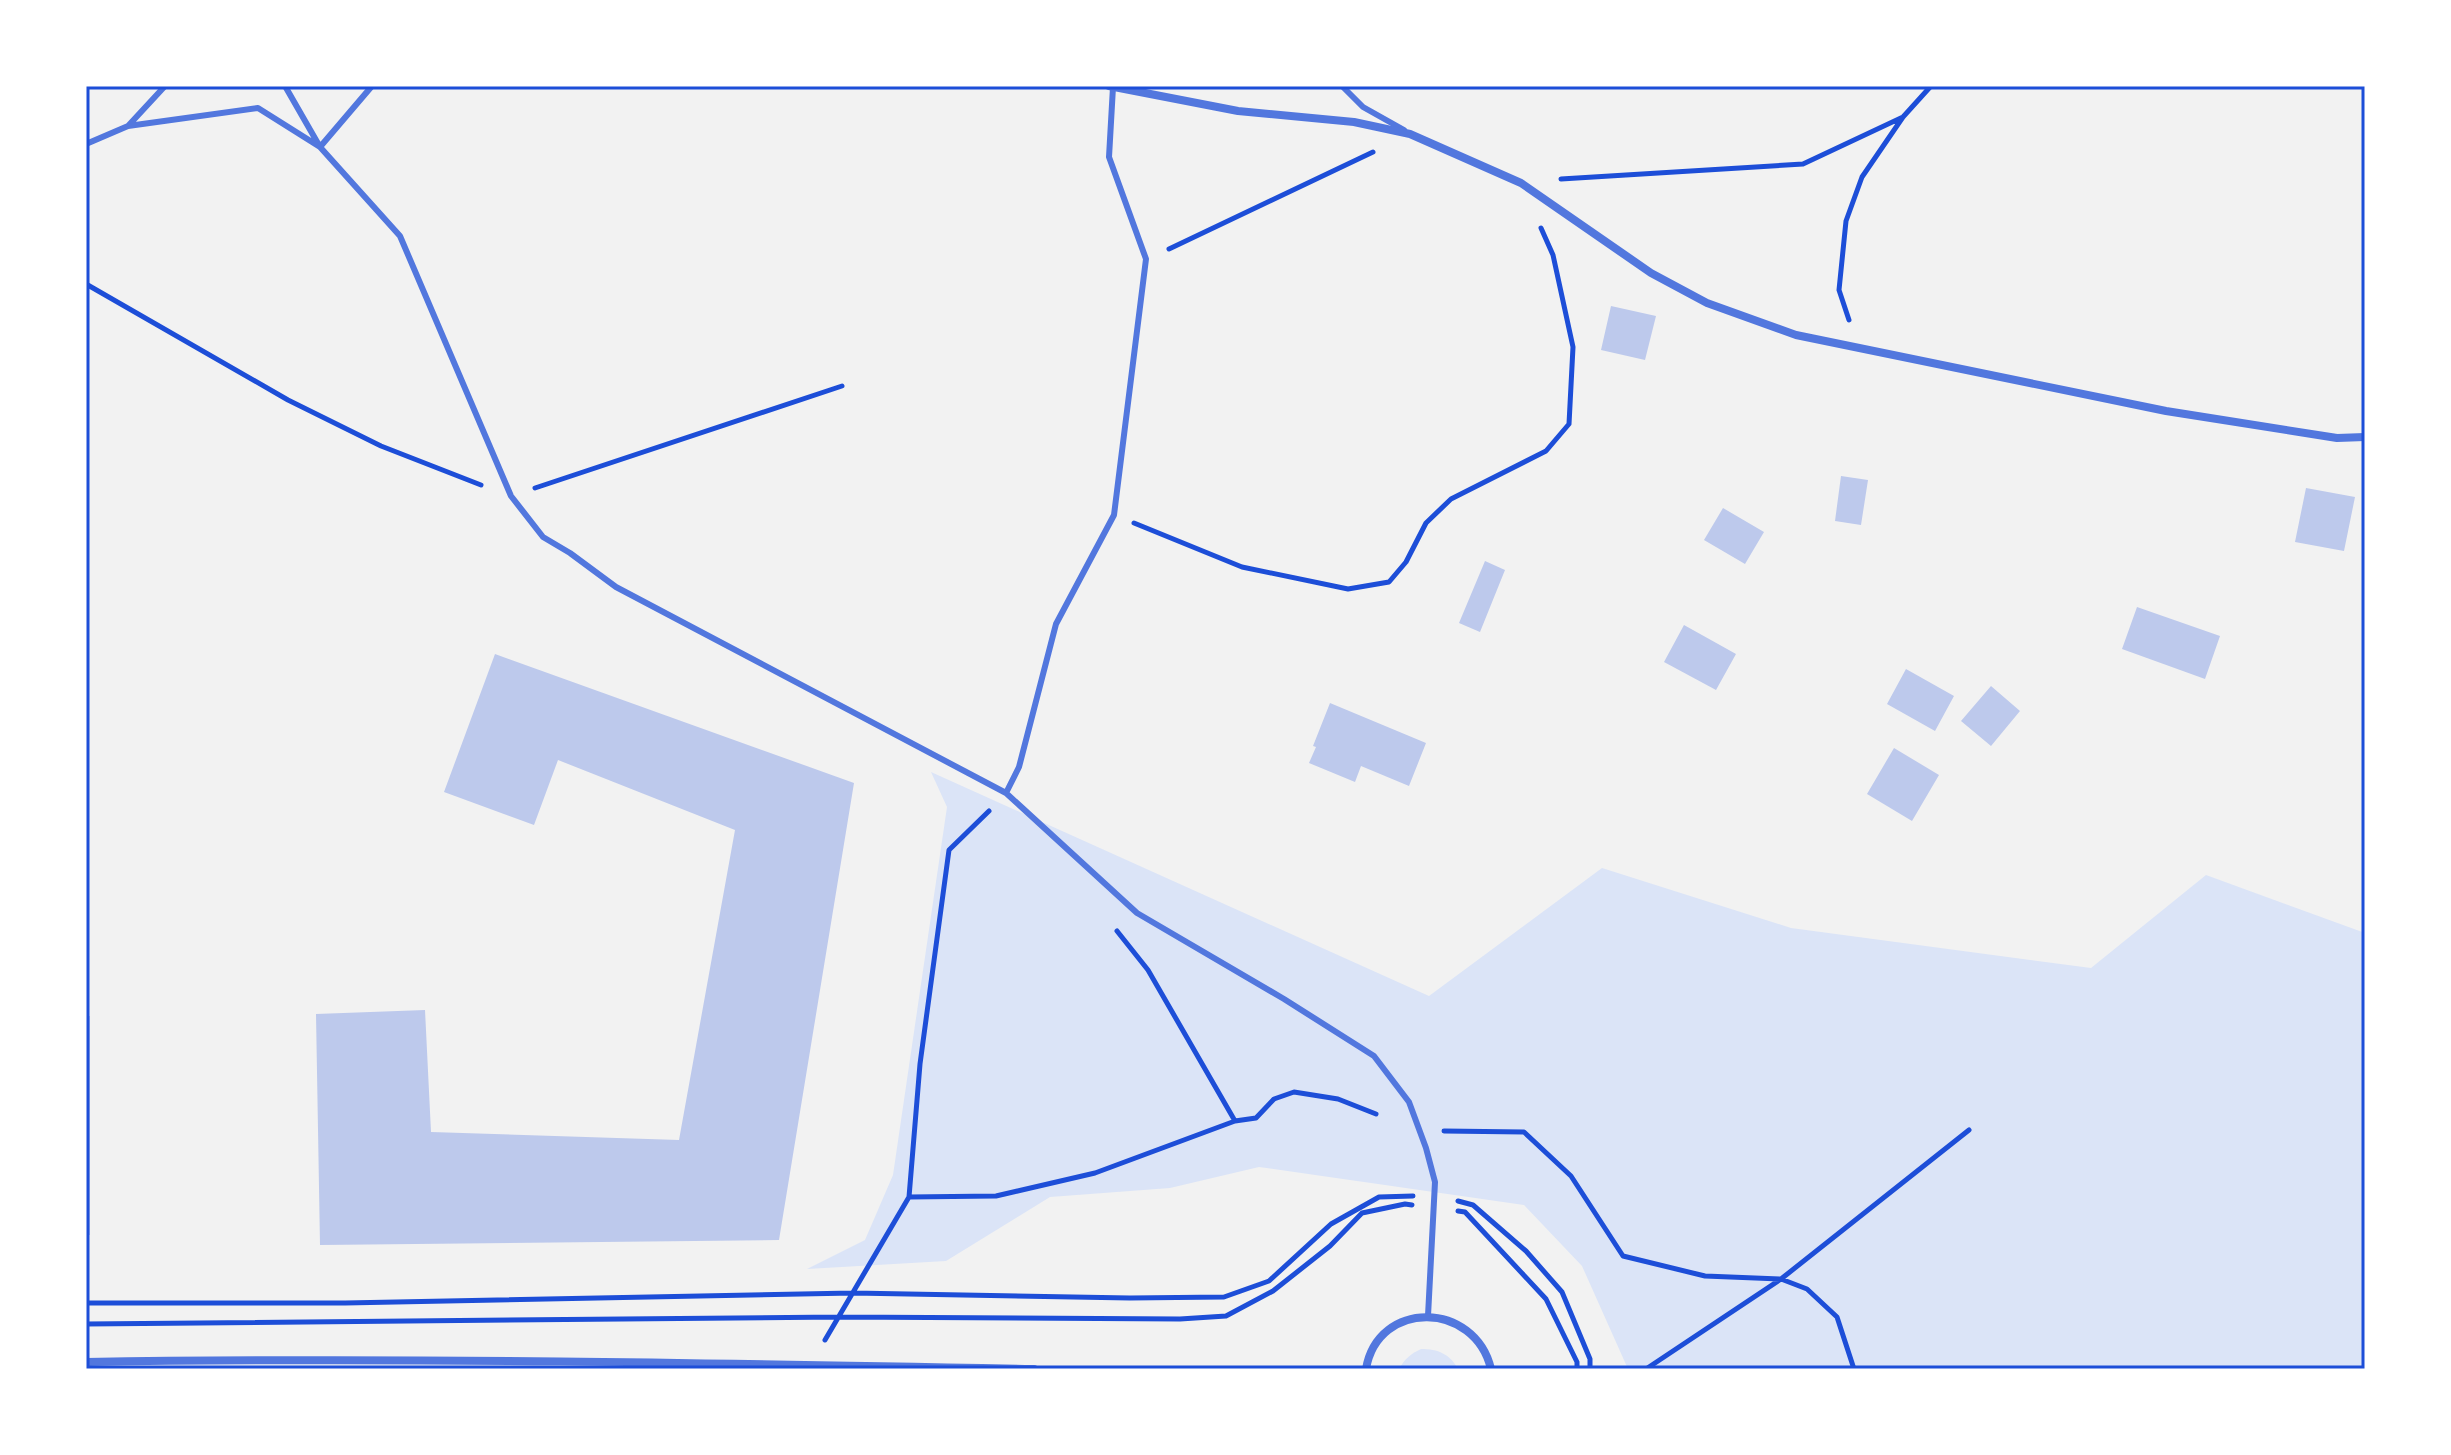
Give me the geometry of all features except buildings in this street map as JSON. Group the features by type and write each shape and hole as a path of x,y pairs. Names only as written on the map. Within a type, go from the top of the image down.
{"street":[{"path":"1111,86 1238,111 1354,122 1410,134 1521,183 1651,273 1707,303 1796,335 2166,411 2337,438 2365,437"},
{"path":"1366,1369 1368,1357 1382,1335 1403,1321 1428,1316 1453,1321 1474,1335 1487,1355 1491,1369"},
{"path":"86,1362 1034,1369"}],"lane":[{"path":"128,126 165,86"},
{"path":"285,86 320,147 400,236 511,496 543,537 616,587 1006,793 1137,913 1374,1056 1409,1102 1435,1182 1428,1316"},
{"path":"320,147 372,86"},
{"path":"1006,793 1019,767 1056,624 1114,515 1146,259 1109,157 1111,86"},
{"path":"1342,86 1363,107 1410,134"},
{"path":"86,144 128,126 258,108 320,147"}],"path":[{"path":"1857,348 1839,290 1846,221 1862,177 1903,117 1931,86"},
{"path":"1521,183 1803,164 1903,117"},
{"path":"1146,259 1410,134"},
{"path":"1114,515 1242,567 1348,589 1389,582 1406,562 1426,523 1451,499 1546,451 1569,424 1573,347 1553,255 1540,226"},
{"path":"86,284 288,400 381,446 511,496 842,386"},
{"path":"810,1365 909,1197 920,1064 949,850 1006,793"},
{"path":"1110,923 1148,970 1235,1121"},
{"path":"909,1197 996,1196 1095,1173 1235,1121 1256,1118 1274,1099 1294,1092 1338,1099 1376,1114"},
{"path":"1646,1369 1781,1279 1969,1130"},
{"path":"1439,1131 1524,1132 1571,1176 1623,1256 1705,1276 1781,1279 1807,1289 1837,1317 1854,1369"},
{"path":"86,1303 345,1303 853,1293 1224,1297 1269,1281 1331,1224 1379,1197 1434,1195 1473,1205 1526,1251 1562,1292 1590,1359 1590,1369"},
{"path":"86,1324 839,1317 1180,1319 1226,1316 1273,1291 1330,1246 1362,1213 1405,1204 1465,1212 1546,1299 1577,1362 1577,1369"}],"shaded area":[{"path":"931,772 1429,996 1602,868 1791,928 2091,968 2206,875 2365,933 2365,1369 1628,1369 1582,1266 1524,1205 1259,1167 1170,1188 1050,1197 946,1261 807,1269 865,1240 893,1175 947,807"},
{"path":"1421,1349 1443,1353 1458,1369 1399,1369 1408,1357"}]}
